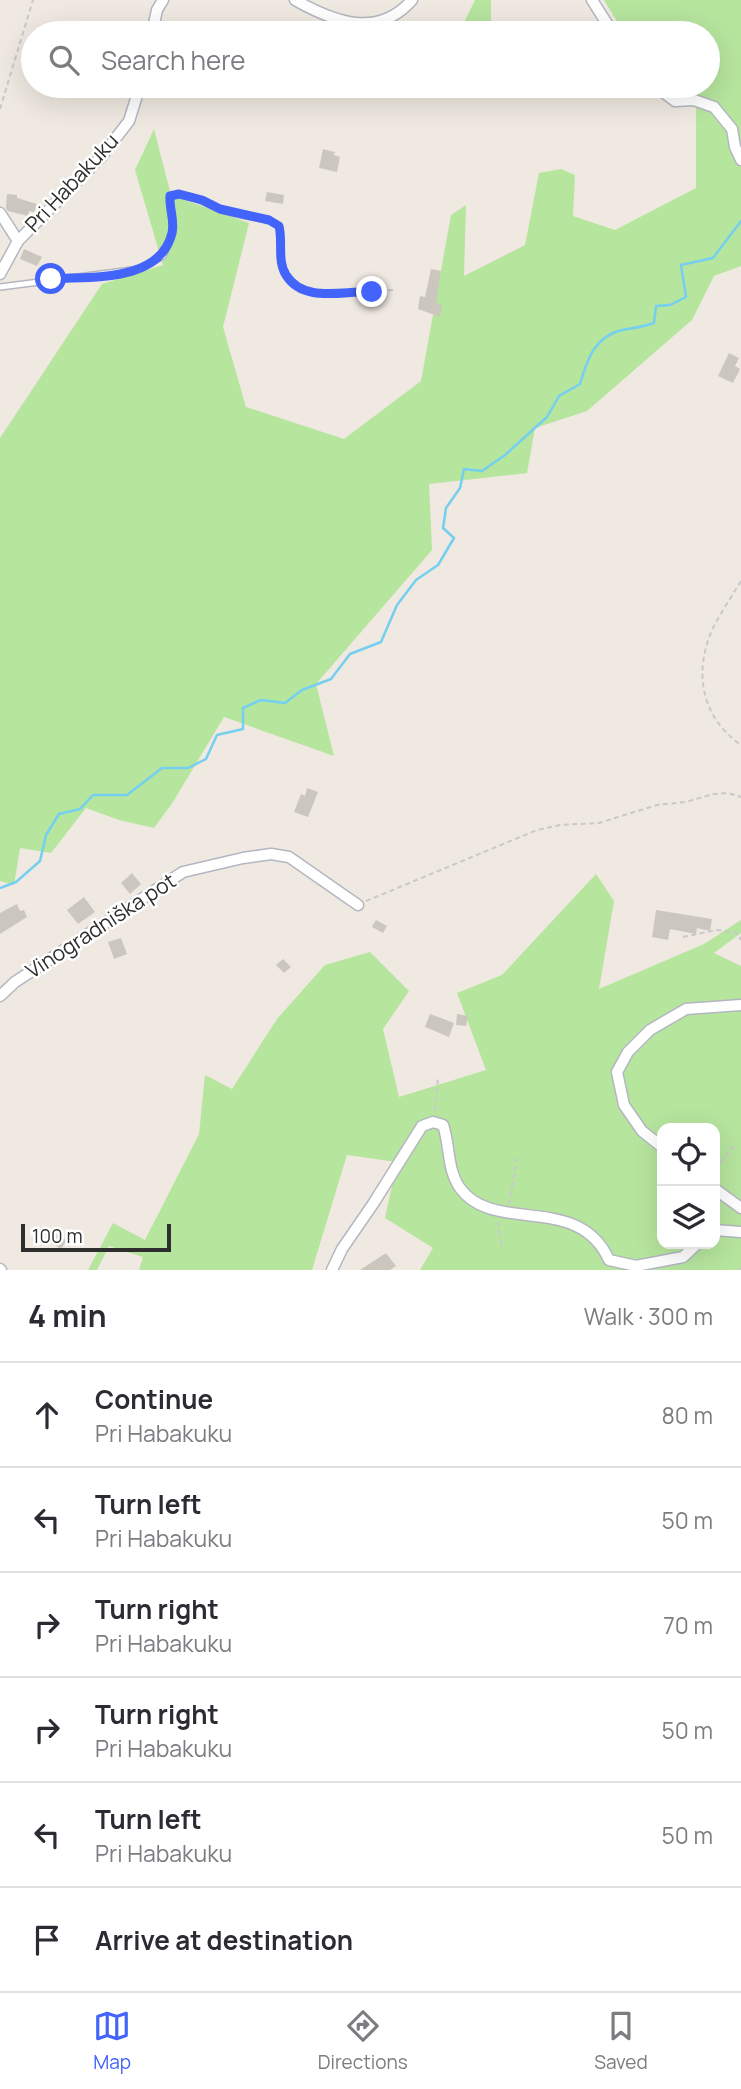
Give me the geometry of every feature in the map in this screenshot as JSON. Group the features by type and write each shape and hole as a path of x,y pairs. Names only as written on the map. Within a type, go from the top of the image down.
{"street":[{"path":"155,21 163,0"},
{"path":"295,0 319,13 342,21"},
{"path":"381,21 401,12 412,0"},
{"path":"592,0 605,21"},
{"name":"Pri Habakuku","path":"0,274 18,241 102,156 129,121 136,98"},
{"path":"672,98 694,100 714,107 732,129 735,147 741,160"},
{"name":"Pri Habakuku","path":"0,213 18,241"},
{"name":"Vinogradniška pot","path":"0,996 15,982 183,872 271,854 289,857 358,905"},
{"path":"657,1143 642,1131 624,1105 617,1072 628,1052 650,1030 686,1009 741,1005"},
{"path":"332,1270 342,1249 422,1126 433,1122 443,1125 449,1141 451,1167 460,1189 480,1205 578,1225 602,1244 609,1260 636,1266 683,1257 692,1249"},
{"path":"720,1193 741,1208"},
{"path":"720,1231 741,1233"}],"lane":[{"path":"0,287 140,269 163,256 173,232 170,196 179,194 202,200 220,209 269,220"}],"path":[{"path":"25,21 33,0"},
{"path":"0,109 21,38"},
{"path":"269,220 279,226 281,257 286,275 300,287 317,294 352,290 393,290"},
{"path":"741,581 713,629 707,651 703,691 707,707 721,728 741,745"},
{"path":"358,905 537,830 560,825 599,823 657,805 685,802 714,794 728,793 741,797"},
{"path":"683,937 717,930 737,933 741,940"},
{"path":"433,1122 438,1078"},
{"path":"720,1163 734,1146"},
{"path":"502,1248 502,1211 517,1158"}],"green space":[{"path":"475,0 491,0 491,21 465,21"},
{"path":"604,0 741,0 741,266 714,276 692,320 587,411 535,428 527,473 429,484 432,550 316,684 334,756 224,717 173,802 154,828 119,820 86,808 51,853 20,848 14,885 0,881 0,438 102,284 163,265 135,170 154,129 171,195 249,223 223,327 246,407 344,439 421,381 451,215 466,205 464,276 525,245 539,173 561,169 575,175 573,216 615,230 696,188 696,102 692,98 720,98 720,21 617,21"},
{"path":"596,874 614,901 599,989 704,944 741,920 741,933 714,953 741,966 741,1270 420,1270 433,1248 385,1218 397,1162 347,1155 312,1270 139,1270 143,1257 109,1246 97,1270 88,1270 113,1223 145,1240 199,1134 205,1075 232,1089 277,1019 325,965 370,952 409,991 383,1029 399,1097 486,1070 457,993 502,975"}],"building":[{"path":"323,149 335,152 334,155 340,157 337,172 319,168"},
{"path":"267,192 284,195 283,204 265,201"},
{"path":"7,194 17,195 17,198 37,204 34,212 29,211 28,216 8,211"},
{"path":"24,249 42,257 37,266 20,259"},
{"path":"431,269 441,271 436,303 442,304 440,317 418,309 420,296 425,297"},
{"path":"729,353 739,358 735,366 740,369 733,383 718,376"},
{"path":"307,788 318,792 308,817 294,812 301,794 305,796"},
{"path":"132,873 141,884 130,894 121,883"},
{"path":"84,897 95,912 78,924 67,910"},
{"path":"17,904 27,917 0,934 0,913"},
{"path":"656,910 712,919 710,931 697,928 696,934 670,929 668,940 652,937"},
{"path":"376,920 387,926 383,933 372,927"},
{"path":"121,938 127,954 114,959 108,942"},
{"path":"283,959 291,967 284,973 276,965"},
{"path":"430,1014 454,1023 449,1037 425,1027"},
{"path":"457,1014 468,1016 466,1026 456,1025"},
{"path":"56,1234 67,1240 61,1249 51,1243"},
{"path":"386,1253 396,1266 390,1270 360,1270"}],"waterway":[{"path":"0,888 16,882 40,861 46,835 59,814 80,809 93,795 127,795 162,768 188,768 206,759 217,735 243,729 243,708 261,700 285,703 302,690 331,679 350,654 381,642 397,605 416,580 438,565 454,538 443,528 446,508 460,488 464,469 482,471 505,455 547,417 559,396 580,384 589,358 605,338 612,333 654,323 656,306 670,305 686,297 681,265 713,258 741,221"}],"route":[{"path":"51,279 107,275 140,269 163,256 173,232 170,196 179,194 202,200 220,209 269,220 279,226 281,257 286,275 300,287 317,294 352,290 372,292"}]}
